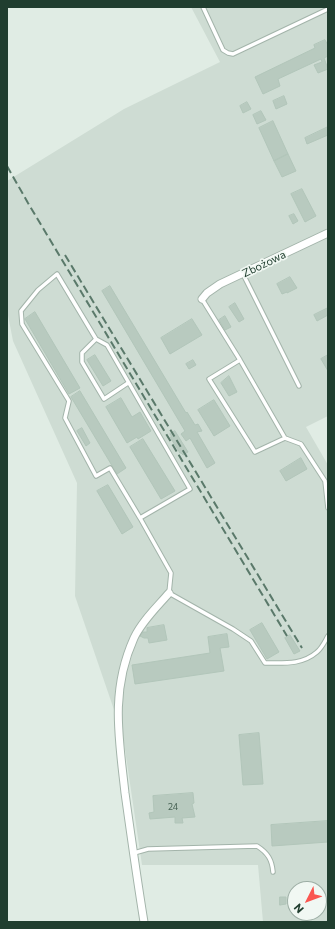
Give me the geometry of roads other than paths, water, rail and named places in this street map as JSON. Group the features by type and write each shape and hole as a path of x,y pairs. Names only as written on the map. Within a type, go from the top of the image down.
{"street":[{"name":"Zbożowa","path":"202,299 207,293 220,284 328,233"},
{"path":"144,922 133,854 118,740 119,684 137,632 169,593"}],"lane":[{"path":"203,7 223,50 233,54 328,9"},
{"path":"140,518 190,489 107,345 96,339 57,274 38,290 21,311 22,324 69,401 65,418 96,476 110,468 171,573 169,593 233,629 251,641 265,663 294,663 307,659 318,652 328,636"},
{"path":"243,274 299,386"},
{"path":"202,299 240,360 285,438 300,444 325,481 328,508"},
{"path":"96,339 82,354 82,362 104,399 128,383"},
{"path":"240,360 210,379 255,452 285,438"},
{"path":"133,854 148,850 257,846 268,855 272,862 273,872"}],"railway":[{"path":"7,166 287,636"},
{"path":"65,255 302,648"}]}
